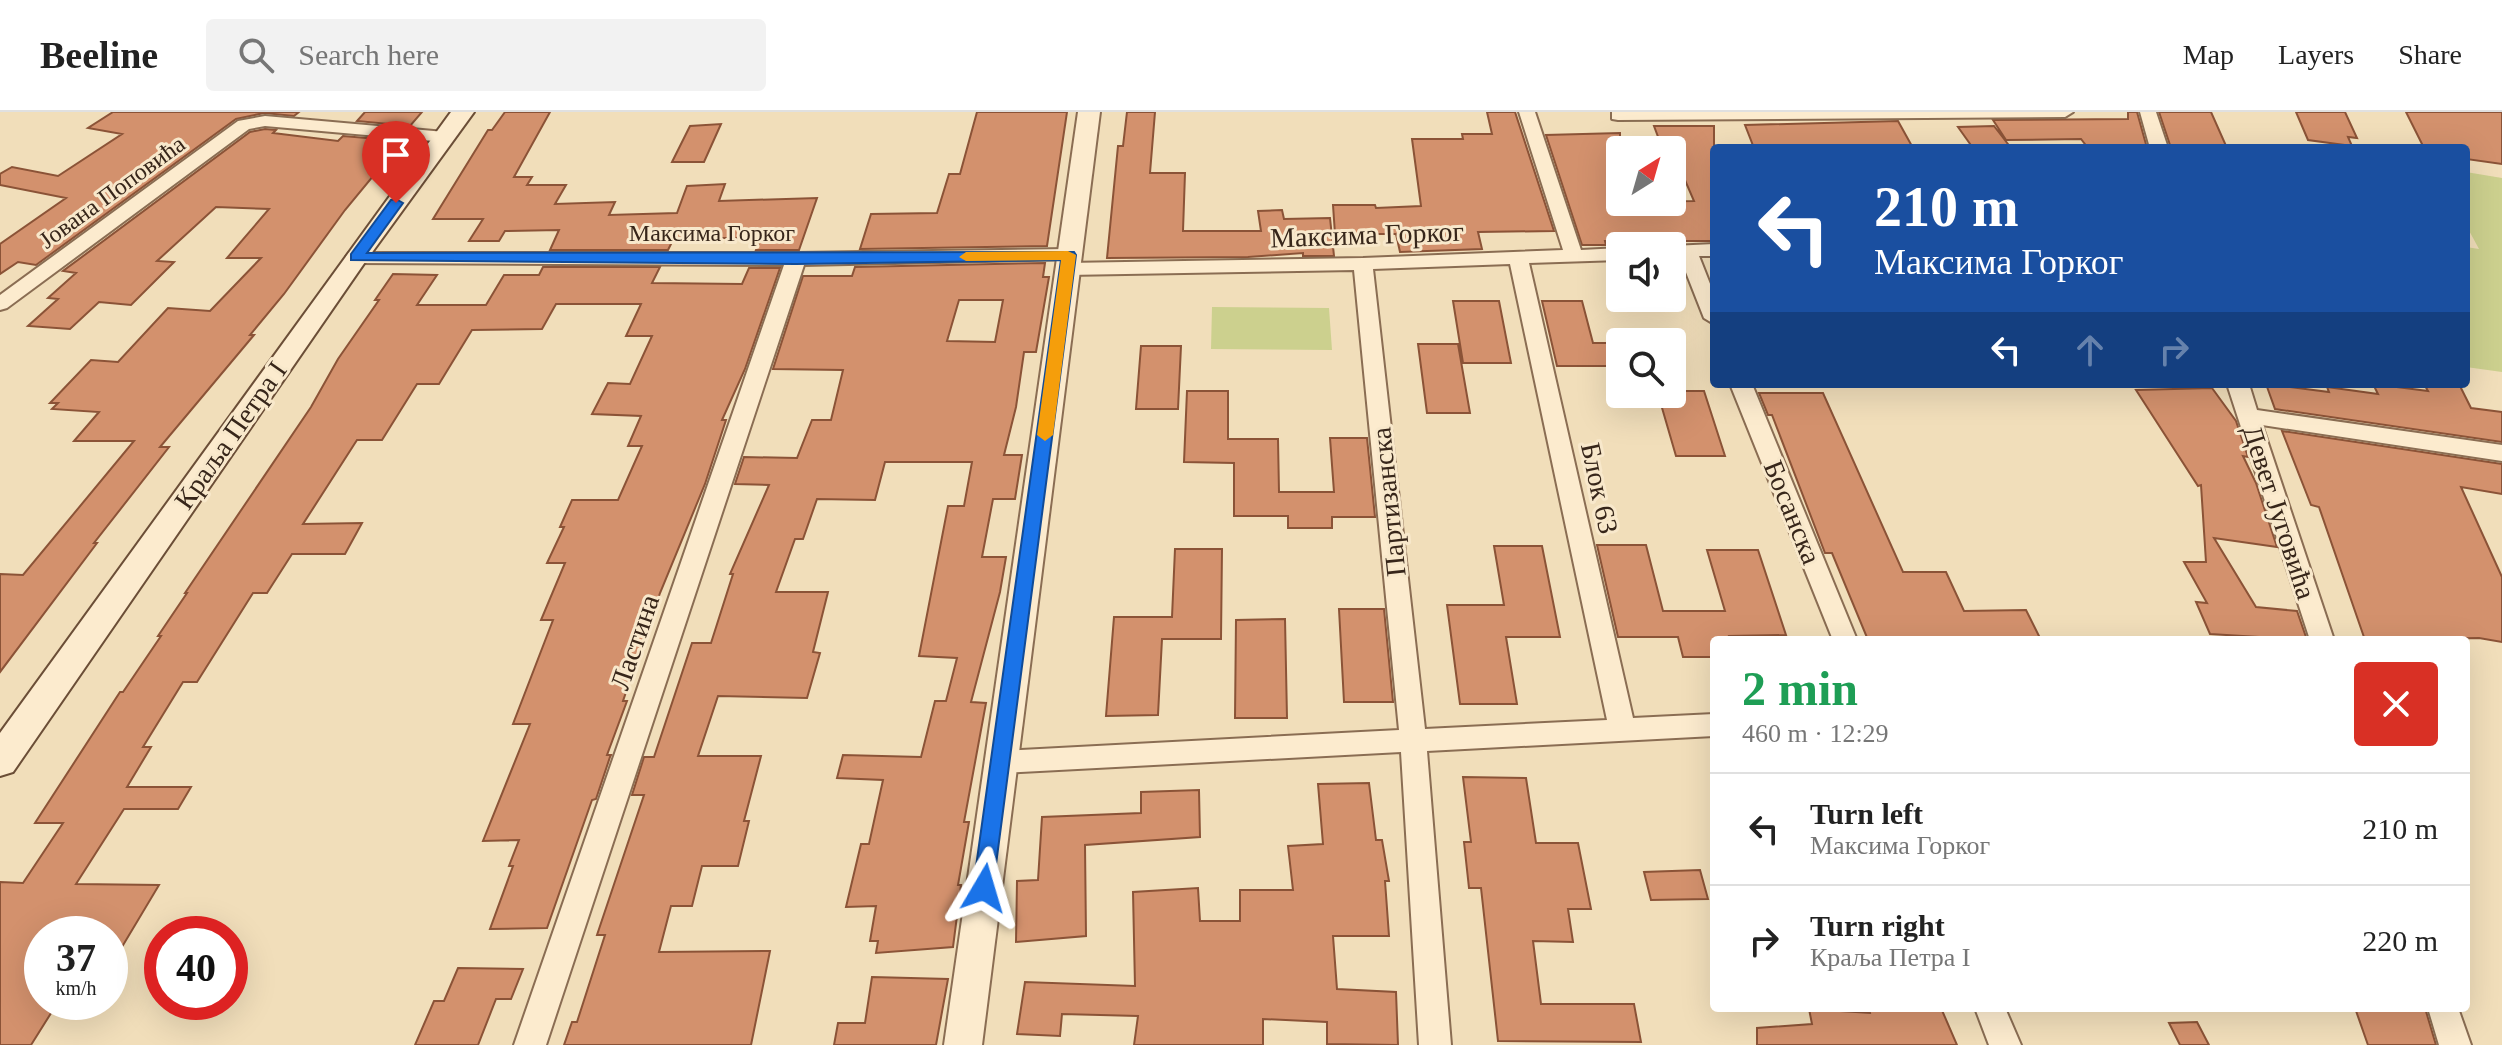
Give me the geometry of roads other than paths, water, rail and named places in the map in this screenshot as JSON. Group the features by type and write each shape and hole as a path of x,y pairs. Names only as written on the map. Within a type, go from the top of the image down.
{"main road":[{"name":"Краља Петра I","path":"0,761 356,257 463,112"}],"street":[{"path":"963,1045 1089,112"},
{"path":"1527,112 1574,256"},
{"path":"1618,115 2065,112"},
{"path":"2148,112 2158,144"},
{"name":"Јована Поповића","path":"0,304 244,125 265,121 445,137"},
{"path":"1686,252 1710,250"},
{"name":"Максима Горког","path":"356,257 1363,264 1606,255"},
{"name":"Блок 63","path":"1518,258 1623,731"},
{"name":"Ластина","path":"530,1045 796,259"},
{"name":"Партизанска","path":"1363,264 1413,740 1435,1045"},
{"path":"1686,264 1710,310"},
{"name":"Босанска","path":"1743,388 1843,636"},
{"name":"Девет Југовића","path":"2239,388 2321,636"},
{"path":"2249,416 2502,453"},
{"path":"1001,762 1710,725"},
{"path":"1992,1012 2005,1045"},
{"path":"2444,1012 2455,1045"}]}
